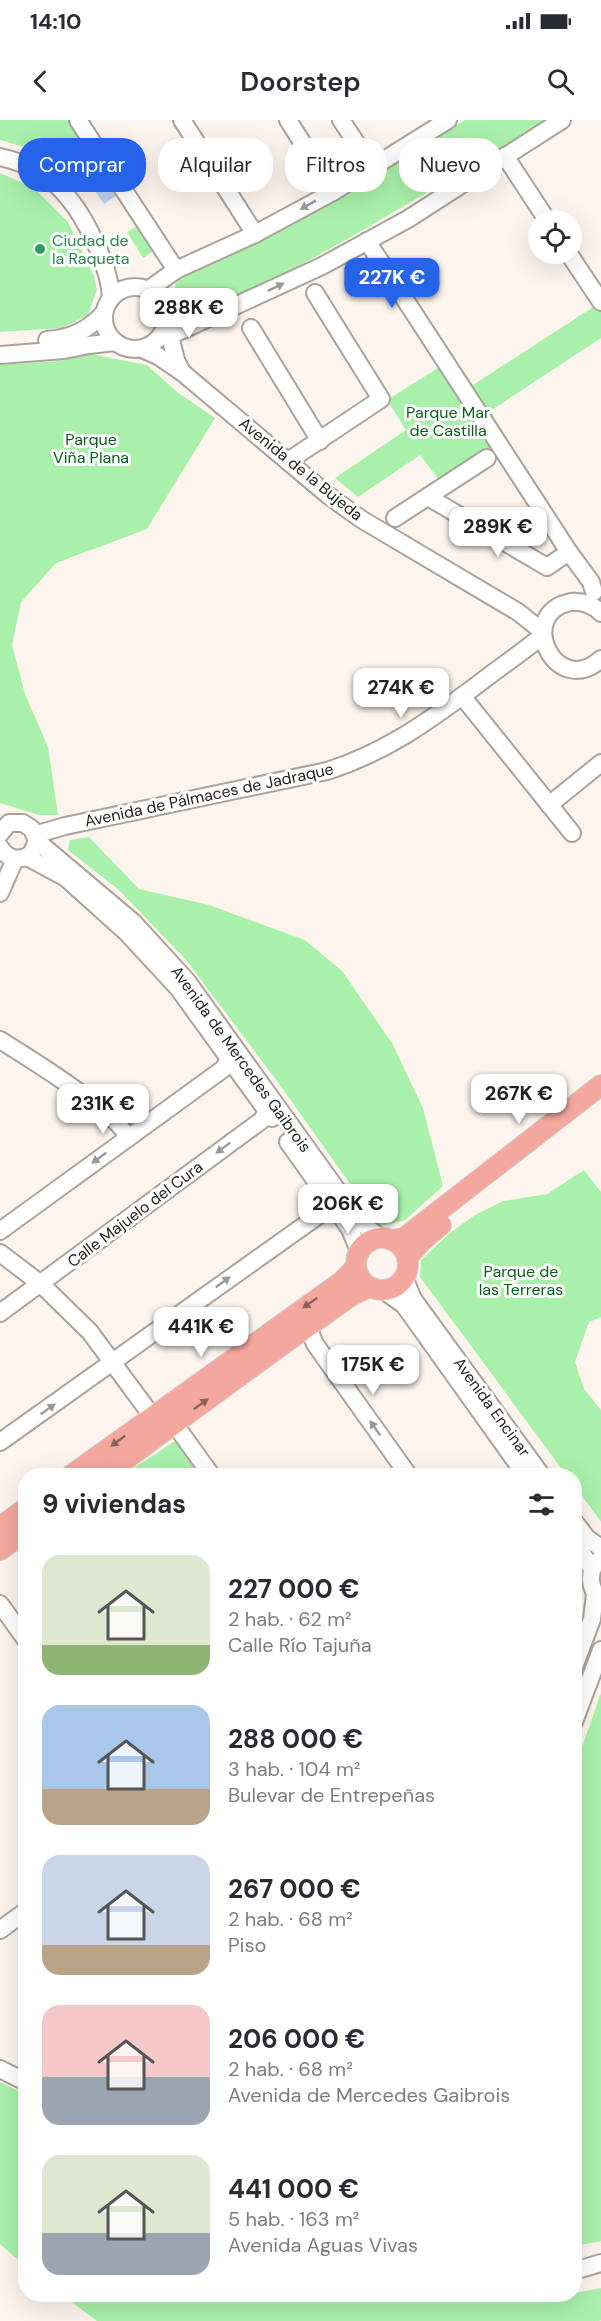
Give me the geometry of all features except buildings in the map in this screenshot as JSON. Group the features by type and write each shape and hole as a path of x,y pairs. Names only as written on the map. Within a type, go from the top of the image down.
{"main road":[{"path":"114,1468 351,1296 399,1284 422,1241 463,1199 601,1084"},
{"path":"81,1468 341,1281 358,1259 365,1244 404,1238 463,1199 601,1099"},
{"path":"387,1239 399,1245 406,1268"},
{"path":"358,1259 358,1275 376,1288"},
{"path":"0,1527 18,1514"},
{"path":"0,1550 18,1538"}],"street":[{"path":"78,120 176,270"},
{"path":"182,120 255,234"},
{"path":"288,120 299,138"},
{"path":"341,120 353,138"},
{"path":"387,157 430,125 448,120"},
{"path":"163,331 178,332 322,266 408,219 562,120"},
{"path":"505,156 540,210"},
{"path":"0,157 40,172 66,192 81,214 103,260 111,298"},
{"path":"148,290 176,270 255,234 333,192"},
{"path":"367,241 505,450 569,552 591,582 596,599"},
{"path":"103,260 130,287 148,290 160,299 166,318 163,331 156,342 142,349 128,349 115,342 104,326 104,313"},
{"path":"576,264 599,299"},
{"path":"0,344 65,339 92,325 104,313 111,298 130,287"},
{"path":"288,461 381,399 315,293"},
{"path":"251,328 320,441"},
{"name":"Avenida de la Bujeda","path":"163,331 171,340 176,360 183,373"},
{"path":"0,355 64,350 115,342"},
{"name":"Avenida de la Bujeda","path":"142,349 158,356 183,373 361,519 519,613 541,617 544,628"},
{"path":"395,518 488,458"},
{"path":"428,497 547,567 569,552"},
{"name":"Avenida de Pálmaces de Jadraque","path":"3,825 18,822 34,835 60,827 327,771 382,750 433,718 515,658 563,605 596,599"},
{"path":"515,658 522,634 519,613"},
{"path":"544,628 548,655"},
{"path":"515,658 531,654 548,655 561,666 571,669 594,665 601,660"},
{"path":"462,696 572,833"},
{"path":"549,805 601,764"},
{"path":"0,893 21,858 34,850 34,835"},
{"name":"Avenida de Mercedes Gaibrois","path":"34,835 133,921 188,981 360,1222 387,1239"},
{"name":"Avenida de Mercedes Gaibrois","path":"0,847 7,856 21,858 66,878 126,932 178,988 350,1229 358,1259"},
{"path":"0,1040 84,1096 123,1130 127,1138"},
{"path":"0,1231 223,1069 229,1060"},
{"name":"Calle Majuelo del Cura","path":"0,1313 261,1120 267,1111"},
{"path":"0,1443 333,1205"},
{"path":"0,1253 41,1284 90,1332 152,1416"},
{"name":"Avenida Encinar","path":"406,1268 414,1299 536,1468"},
{"name":"Avenida Encinar","path":"376,1288 404,1305 520,1468"},
{"path":"308,1327 315,1344 403,1468"},
{"path":"176,1422 181,1433 206,1468"},
{"path":"582,1531 601,1548"},
{"path":"582,1548 597,1564 590,1578 598,1597 582,1646"},
{"path":"0,1604 18,1629"},
{"path":"582,1701 601,1650"},
{"path":"0,1929 18,1917"},
{"path":"0,2057 18,2066"},
{"path":"0,2068 18,2078"},
{"path":"582,2269 601,2263"}],"green space":[{"path":"0,120 72,120 84,138 18,138 18,145 0,140"},
{"path":"465,120 547,120 502,147 502,138 436,138"},
{"path":"399,161 399,192 427,192 233,302 214,309 199,311 190,308 180,296 175,287 177,280 199,266 349,192 387,192 387,169"},
{"name":"Ciudad de la Raqueta","path":"0,173 18,181 18,192 38,192 68,222 94,276 97,290 88,315 62,328 0,332"},
{"path":"139,225 155,250 143,258 127,232"},
{"name":"Parque Mar de Castilla","path":"601,302 601,338 490,411 507,438 440,481 420,455 358,497 335,478 406,430 387,400 454,358 473,385"},
{"name":"Parque Viña Plana","path":"91,354 147,365 177,392 215,418 147,529 56,563 21,602 12,645 25,694 48,747 58,815 39,815 0,803 0,365 59,361"},
{"path":"89,837 139,889 209,905 305,940 342,971 392,1043 423,1108 443,1186 405,1220 380,1226 277,1081 186,960 119,890 68,850 70,840"},
{"name":"Parque de las Terreras","path":"584,1170 601,1192 601,1317 589,1322 575,1362 584,1389 601,1410 601,1522 582,1496 582,1468 561,1468 420,1277 421,1260 450,1233 475,1215 503,1201 547,1194"},
{"path":"180,1438 201,1468 133,1468"},
{"path":"601,1693 601,2241 582,2245 582,1747"},
{"path":"0,2082 18,2091 18,2260 0,2244"},
{"path":"601,2288 601,2320 97,2321 71,2302 582,2302 582,2292"}],"water":[{"path":"96,192 118,192 119,194 104,204"}],"place":[{"name":"Ciudad de la Raqueta","path":"40,249"}]}
